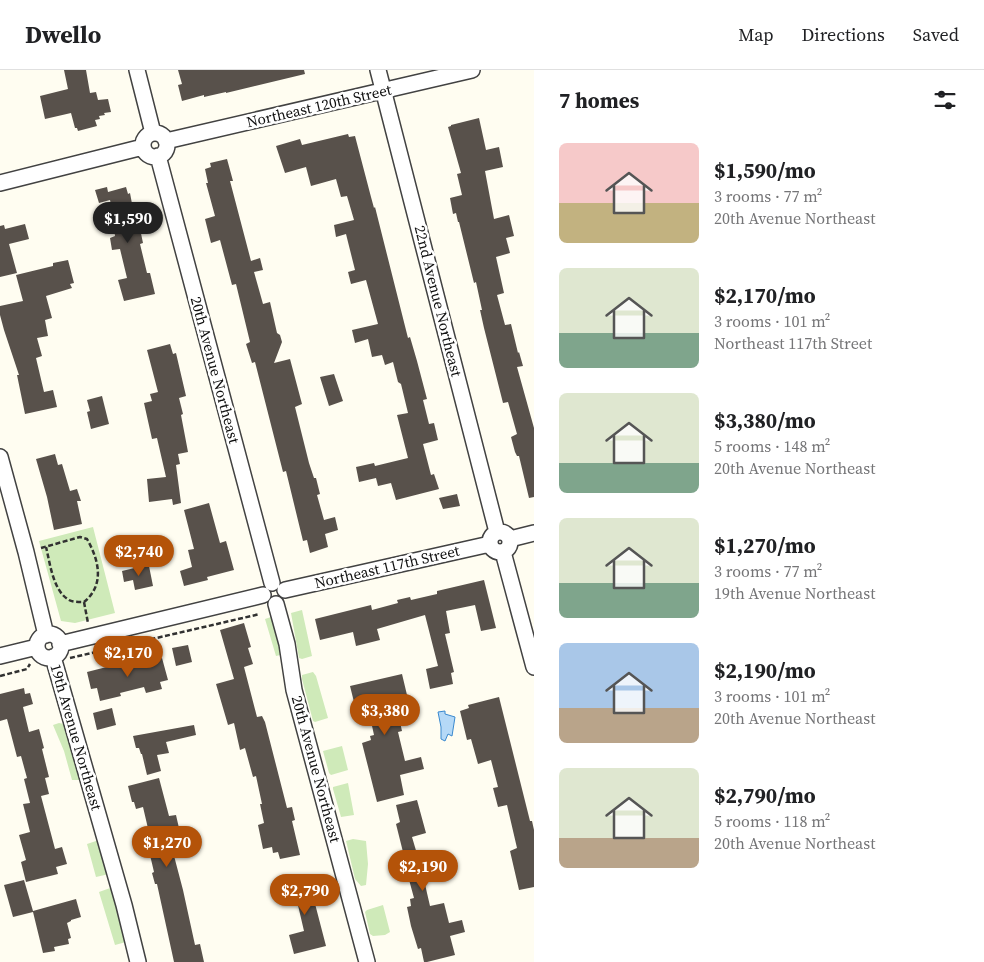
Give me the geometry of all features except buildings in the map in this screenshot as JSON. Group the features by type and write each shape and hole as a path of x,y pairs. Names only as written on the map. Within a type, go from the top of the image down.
{"street":[{"path":"137,70 160,137 166,148 158,156 150,156 144,151 143,147 146,136 160,137"},
{"name":"22nd Avenue Northeast","path":"378,70 534,667"},
{"name":"Northeast 120th Street","path":"160,137 384,91 472,70"},
{"path":"0,183 143,147"},
{"name":"20th Avenue Northeast","path":"158,156 278,586"},
{"path":"0,457 26,552 42,641 38,651 43,656 57,650 263,595"},
{"name":"Northeast 117th Street","path":"278,586 500,542 534,533"},
{"path":"278,586 284,599 276,604 268,603 263,595 265,587 278,586"},
{"name":"20th Avenue Northeast","path":"276,604 287,644 294,690 367,962"},
{"path":"0,656 56,636 57,650"},
{"name":"19th Avenue Northeast","path":"57,650 138,962"}],"path":[{"path":"41,548 80,537 87,539 94,552 98,568 98,584 92,596 84,602 70,601 61,594 56,585 46,547"},
{"path":"84,602 89,625"},
{"path":"69,657 74,658 260,614"},
{"path":"0,676 27,669 30,664 37,663"}],"green space":[{"path":"93,527 115,613 75,623 61,621 39,541"},
{"path":"302,610 312,656 302,659 299,658 291,613"},
{"path":"274,616 285,654 276,656 265,619"},
{"path":"313,672 316,676 328,718 315,722 313,721 302,679 302,675"},
{"path":"64,724 68,730 81,780 72,780 64,751 53,725"},
{"path":"342,746 348,770 331,775 323,751"},
{"path":"348,783 354,815 341,817 333,787"},
{"path":"353,839 366,841 368,864 366,885 361,886 355,879 346,841"},
{"path":"99,840 109,874 96,877 87,844"},
{"path":"113,887 126,942 115,945 99,892"},
{"path":"383,905 390,932 385,935 373,936 370,934 365,912"}],"water":[{"path":"445,711 445,714 455,717 452,736 448,734 445,741 441,739 438,712"}]}
